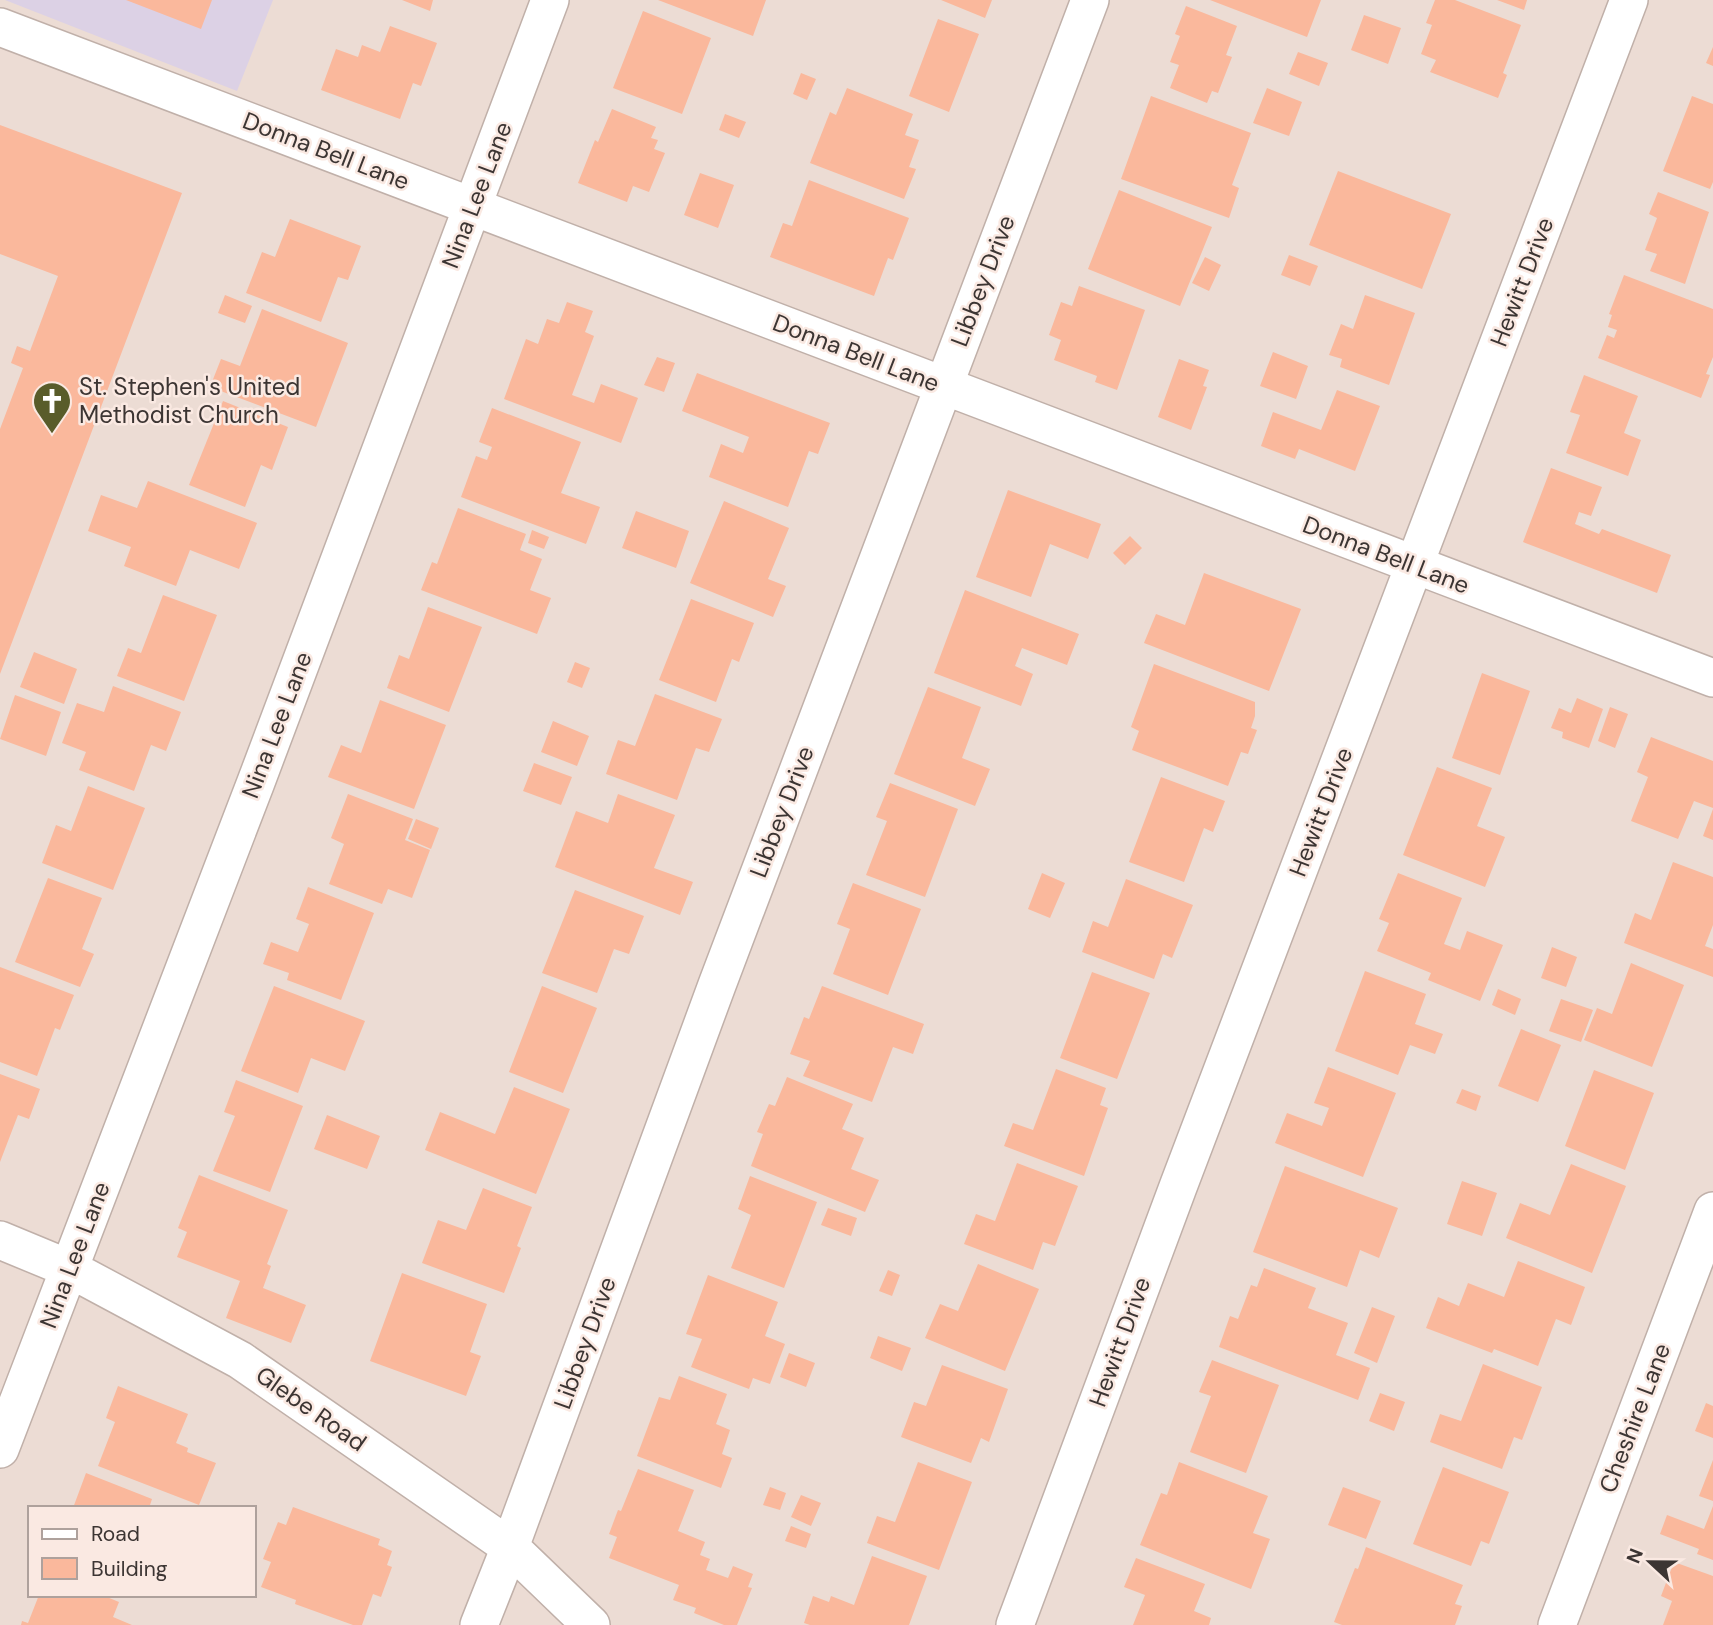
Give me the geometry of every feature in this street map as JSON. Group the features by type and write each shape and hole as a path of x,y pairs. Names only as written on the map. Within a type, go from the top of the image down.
{"street":[{"name":"Nina Lee Lane","path":"0,1449 246,808 550,0"},
{"name":"Libbey Drive","path":"478,1625 510,1547 717,985 1090,0"},
{"name":"Hewitt Drive","path":"1015,1625 1629,0"},
{"name":"Donna Bell Lane","path":"0,27 1713,678"},
{"name":"Cheshire Lane","path":"1557,1625 1713,1211"},
{"name":"Glebe Road","path":"0,1240 70,1269 240,1360 510,1547 591,1625"}],"shaded area":[{"path":"5,0 273,0 237,91"}],"building":[{"path":"126,0 212,0 201,29"},
{"path":"402,0 433,0 430,11"},
{"path":"658,0 766,0 753,36"},
{"path":"941,0 992,0 985,18"},
{"path":"1210,0 1321,0 1307,37"},
{"path":"1435,0 1455,0 1521,25 1503,73 1507,75 1498,98 1430,72 1436,60 1421,54 1432,25 1426,23"},
{"path":"1497,0 1527,0 1524,10"},
{"path":"1186,6 1237,26 1226,55 1232,57 1218,93 1212,91 1207,103 1170,88 1179,65 1170,62 1180,36 1175,34"},
{"path":"643,11 711,38 682,114 613,88"},
{"path":"1364,15 1401,28 1388,64 1351,50"},
{"path":"938,19 979,34 949,112 909,96"},
{"path":"390,26 437,43 421,86 413,83 400,119 321,90 336,49 358,57 362,45 380,52"},
{"path":"1713,47 1713,66 1706,63"},
{"path":"1298,52 1328,63 1319,86 1289,74"},
{"path":"801,73 816,79 807,100 793,94"},
{"path":"847,88 913,114 905,135 919,140 909,167 916,169 904,199 810,163 830,112 836,115"},
{"path":"1267,88 1302,102 1289,136 1253,123"},
{"path":"1151,96 1251,133 1232,185 1239,188 1229,218 1121,179"},
{"path":"1692,96 1713,104 1713,182 1710,189 1663,171"},
{"path":"612,109 656,127 651,138 658,140 654,149 665,153 649,192 633,186 627,202 578,183 595,140 598,142"},
{"path":"725,114 746,122 739,138 719,130"},
{"name":"St. Stephen's United Methodist Church","path":"0,125 182,193 0,674 0,429 23,368 11,363 17,346 30,351 58,276 0,254"},
{"path":"1338,171 1451,214 1422,289 1309,245"},
{"path":"700,173 734,185 718,228 684,215"},
{"path":"809,180 909,218 893,260 888,258 874,296 770,257 783,223 792,226"},
{"path":"1119,190 1212,227 1180,306 1088,269"},
{"path":"1658,192 1709,212 1685,284 1650,271 1657,254 1645,250 1657,218 1649,214"},
{"path":"290,219 361,246 348,280 338,277 321,322 246,293 262,252 275,257"},
{"path":"1289,255 1318,266 1310,286 1281,275"},
{"path":"1205,257 1221,265 1209,291 1192,283"},
{"path":"1624,275 1713,309 1713,357 1706,374 1710,375 1701,398 1598,358 1607,335 1614,338 1617,330 1608,327 1612,315 1609,314"},
{"path":"1079,286 1145,310 1117,390 1095,382 1097,376 1054,360 1061,340 1049,335 1061,302 1072,306"},
{"path":"225,295 252,306 245,323 218,313"},
{"path":"1365,295 1415,313 1389,385 1340,367 1342,359 1329,355 1341,324 1353,329"},
{"path":"567,302 593,311 585,332 594,336 572,395 594,403 601,384 638,398 621,443 504,399 526,339 538,344 547,319 559,323"},
{"path":"262,309 348,343 316,427 210,387 221,359 240,366"},
{"path":"1273,352 1308,366 1296,399 1260,386"},
{"path":"657,357 675,363 664,392 644,385"},
{"path":"1179,359 1209,370 1203,386 1207,387 1191,430 1158,417"},
{"path":"697,373 830,423 818,454 809,451 788,507 709,477 721,444 743,453 749,437 682,411"},
{"path":"1584,375 1638,396 1624,433 1641,440 1628,476 1566,453 1580,415 1570,412"},
{"path":"1337,390 1380,406 1355,471 1299,449 1295,459 1261,446 1273,412 1321,430"},
{"path":"223,401 288,427 272,470 261,465 245,507 189,485"},
{"path":"492,408 581,442 561,493 600,507 586,544 461,497 476,456 487,460 492,447 479,442"},
{"path":"1551,468 1602,487 1591,516 1579,512 1575,524 1599,534 1602,529 1671,555 1657,593 1523,542"},
{"path":"148,481 257,523 239,569 190,550 176,586 124,566 131,547 88,531 101,495 137,508"},
{"path":"1008,490 1101,524 1088,559 1050,544 1031,597 976,577"},
{"path":"724,501 789,528 768,579 786,586 773,617 690,583"},
{"path":"458,508 526,534 520,550 542,559 530,590 551,598 537,634 421,590 432,562 437,564"},
{"path":"636,511 689,531 676,568 622,548"},
{"path":"532,530 549,537 544,549 528,543"},
{"path":"1130,536 1142,548 1125,565 1113,553"},
{"path":"1204,573 1301,609 1269,691 1144,643 1156,614 1185,625"},
{"path":"965,590 1079,634 1067,665 1022,648 1015,666 1033,674 1021,706 934,673"},
{"path":"163,595 217,615 184,701 117,676 128,648 141,653"},
{"path":"691,599 754,623 739,662 732,659 716,702 659,680"},
{"path":"428,607 482,627 449,712 387,688 399,655 409,659"},
{"path":"34,652 77,669 64,704 20,687"},
{"path":"575,662 590,668 582,688 567,682"},
{"path":"1154,664 1255,702 1255,716 1251,728 1257,730 1248,754 1241,752 1228,786 1132,750 1139,731 1131,727"},
{"path":"1482,673 1530,691 1500,775 1452,758"},
{"path":"113,686 181,712 166,751 151,745 134,791 79,770 86,752 62,743 77,703 104,712"},
{"path":"928,687 981,707 962,758 990,769 975,806 894,774"},
{"path":"655,694 722,719 709,752 696,748 677,800 606,774 618,740 635,746"},
{"path":"15,695 61,712 46,756 0,739"},
{"path":"1577,698 1603,709 1589,748 1562,738 1563,732 1551,728 1559,708 1571,713"},
{"path":"380,700 446,725 414,809 328,777 341,745 361,753"},
{"path":"1610,707 1628,714 1615,748 1598,741"},
{"path":"553,721 589,736 577,766 541,752"},
{"path":"1651,737 1713,761 1713,808 1694,801 1678,839 1631,821 1648,777 1637,772"},
{"path":"534,763 572,777 561,805 523,791"},
{"path":"1437,767 1492,788 1477,826 1505,837 1485,887 1403,855"},
{"path":"1161,777 1225,801 1213,832 1204,828 1184,882 1129,862"},
{"path":"890,783 958,809 925,897 866,875 887,821 876,817"},
{"path":"88,786 145,808 113,890 42,863 56,825 71,831"},
{"path":"348,794 413,819 405,840 430,850 412,898 388,889 382,904 329,884 344,844 331,838"},
{"path":"618,794 675,815 654,868 693,882 680,915 555,867 576,811 608,823"},
{"path":"1713,809 1713,840 1703,836"},
{"path":"416,819 439,828 431,849 408,839"},
{"path":"1673,862 1713,877 1713,925 1705,946 1713,949 1713,977 1624,943 1635,913 1651,920"},
{"path":"1042,873 1065,883 1050,918 1028,909"},
{"path":"1398,873 1462,898 1444,944 1460,950 1467,931 1503,945 1480,1001 1428,980 1431,973 1377,951 1389,923 1379,919"},
{"path":"48,878 102,898 82,949 94,954 80,987 15,962"},
{"path":"1126,879 1193,905 1172,958 1163,954 1154,979 1082,952 1093,921 1108,927"},
{"path":"853,883 921,909 888,995 833,974 850,929 837,924"},
{"path":"308,887 374,913 341,1000 287,980 289,973 263,964 271,942 298,952 309,924 296,919"},
{"path":"575,890 644,916 629,954 614,949 597,993 542,973"},
{"path":"1552,947 1577,957 1566,987 1541,978"},
{"path":"1631,963 1684,985 1652,1067 1584,1040 1597,1008 1612,1014"},
{"path":"0,967 74,995 60,1030 55,1028 37,1076 0,1062"},
{"path":"1365,971 1426,994 1415,1024 1443,1034 1435,1054 1410,1045 1398,1075 1335,1051"},
{"path":"1092,972 1150,993 1117,1079 1060,1058"},
{"path":"274,986 365,1021 345,1071 311,1058 298,1093 241,1071"},
{"path":"542,986 597,1008 563,1093 509,1072"},
{"path":"822,986 924,1024 913,1054 893,1047 872,1102 803,1076 810,1061 790,1054 804,1017 809,1019"},
{"path":"1498,989 1521,999 1515,1015 1492,1005"},
{"path":"1561,999 1593,1010 1581,1042 1549,1031"},
{"path":"1521,1029 1561,1045 1538,1102 1498,1086"},
{"path":"1328,1067 1396,1093 1363,1177 1275,1143 1287,1113 1322,1126 1329,1108 1314,1103"},
{"path":"1056,1069 1106,1088 1100,1105 1108,1108 1084,1176 1004,1146 1013,1123 1033,1130"},
{"path":"1594,1070 1654,1093 1625,1170 1565,1146"},
{"path":"0,1074 40,1089 29,1119 18,1115 0,1162"},
{"path":"787,1077 853,1104 842,1129 864,1138 851,1169 879,1180 865,1212 751,1166 763,1134 757,1132 769,1104 775,1106"},
{"path":"236,1080 303,1106 270,1192 213,1171 235,1116 224,1112"},
{"path":"514,1087 570,1109 536,1194 425,1150 440,1112 495,1134"},
{"path":"1462,1089 1481,1096 1476,1111 1456,1103"},
{"path":"327,1115 380,1136 367,1169 314,1149"},
{"path":"1017,1163 1078,1186 1055,1246 1043,1242 1033,1270 964,1244 976,1214 995,1221"},
{"path":"1571,1164 1626,1186 1592,1273 1506,1238 1520,1203 1550,1215"},
{"path":"1285,1166 1398,1208 1379,1258 1360,1250 1347,1287 1253,1252"},
{"path":"199,1175 288,1210 267,1264 271,1266 263,1288 306,1305 291,1343 226,1318 240,1281 177,1257 187,1232 178,1228"},
{"path":"750,1176 817,1202 784,1288 731,1268 751,1215 738,1209"},
{"path":"1462,1181 1497,1193 1482,1236 1447,1224"},
{"path":"483,1188 532,1207 517,1246 521,1248 504,1293 422,1263 438,1220 466,1230"},
{"path":"828,1208 857,1218 851,1236 821,1225"},
{"path":"1518,1261 1585,1287 1571,1325 1556,1319 1538,1366 1494,1349 1492,1353 1426,1328 1438,1297 1459,1306 1468,1283 1504,1297"},
{"path":"978,1264 1039,1289 1005,1371 925,1338 940,1304 958,1311"},
{"path":"1264,1268 1316,1288 1308,1308 1348,1323 1336,1355 1370,1368 1358,1400 1219,1347 1230,1316 1238,1319 1251,1285 1257,1287"},
{"path":"888,1270 900,1275 892,1296 879,1291"},
{"path":"402,1273 487,1304 470,1352 481,1356 466,1396 370,1361"},
{"path":"708,1275 778,1302 765,1336 785,1344 770,1384 753,1378 749,1389 691,1367 702,1339 686,1334"},
{"path":"1372,1307 1395,1316 1377,1363 1354,1353"},
{"path":"878,1336 911,1348 902,1371 870,1358"},
{"path":"789,1353 815,1363 806,1387 780,1377"},
{"path":"1212,1360 1279,1385 1246,1473 1190,1452 1211,1396 1199,1392"},
{"path":"1483,1364 1542,1387 1522,1440 1514,1437 1502,1469 1430,1442 1440,1414 1461,1421"},
{"path":"942,1365 1008,1389 989,1442 981,1438 971,1463 901,1437 914,1402 926,1406"},
{"path":"679,1376 727,1394 716,1424 730,1430 722,1454 732,1458 721,1488 637,1456 659,1397 670,1400"},
{"path":"118,1386 188,1414 176,1443 188,1448 187,1452 216,1463 199,1505 98,1466 115,1422 106,1418"},
{"path":"1380,1393 1405,1402 1394,1431 1369,1421"},
{"path":"1706,1403 1713,1406 1713,1438 1695,1431"},
{"path":"1713,1460 1713,1501 1699,1496"},
{"path":"918,1462 972,1482 939,1570 867,1543 877,1516 895,1522"},
{"path":"1179,1462 1268,1496 1253,1533 1270,1539 1251,1589 1140,1545 1161,1493 1167,1495"},
{"path":"1443,1467 1509,1492 1489,1544 1481,1541 1471,1566 1413,1544"},
{"path":"638,1469 694,1490 678,1531 705,1542 700,1555 710,1559 706,1570 728,1578 733,1566 753,1574 748,1587 752,1588 737,1625 724,1625 694,1613 696,1608 673,1600 679,1585 609,1558 617,1537 609,1534"},
{"path":"86,1473 152,1499 150,1506 74,1506"},
{"path":"770,1487 786,1493 780,1510 763,1505"},
{"path":"1343,1487 1381,1501 1366,1539 1328,1525"},
{"path":"801,1495 821,1503 811,1526 791,1517"},
{"path":"1713,1506 1713,1560 1697,1554 1699,1549 1660,1534 1667,1515 1704,1529"},
{"path":"293,1507 380,1539 378,1545 392,1551 387,1565 392,1567 381,1597 373,1594 362,1625 353,1625 295,1604 296,1600 261,1587 271,1562 263,1559 278,1522 286,1525"},
{"path":"791,1526 811,1534 806,1548 785,1541"},
{"path":"1366,1547 1463,1585 1455,1604 1462,1606 1455,1625 1342,1625 1334,1622"},
{"path":"872,1556 927,1576 909,1625 804,1623 813,1596 829,1602 831,1596 854,1605"},
{"path":"1136,1558 1205,1584 1194,1611 1211,1618 1209,1625 1133,1625 1145,1595 1124,1587"},
{"path":"1674,1562 1713,1576 1713,1625 1663,1625 1672,1601 1661,1596"},
{"path":"38,1597 107,1597 119,1602 113,1617 132,1625 21,1625 22,1621 28,1623"}],"place":[{"name":"St. Stephen's United Methodist Church","path":"52,435"}]}
